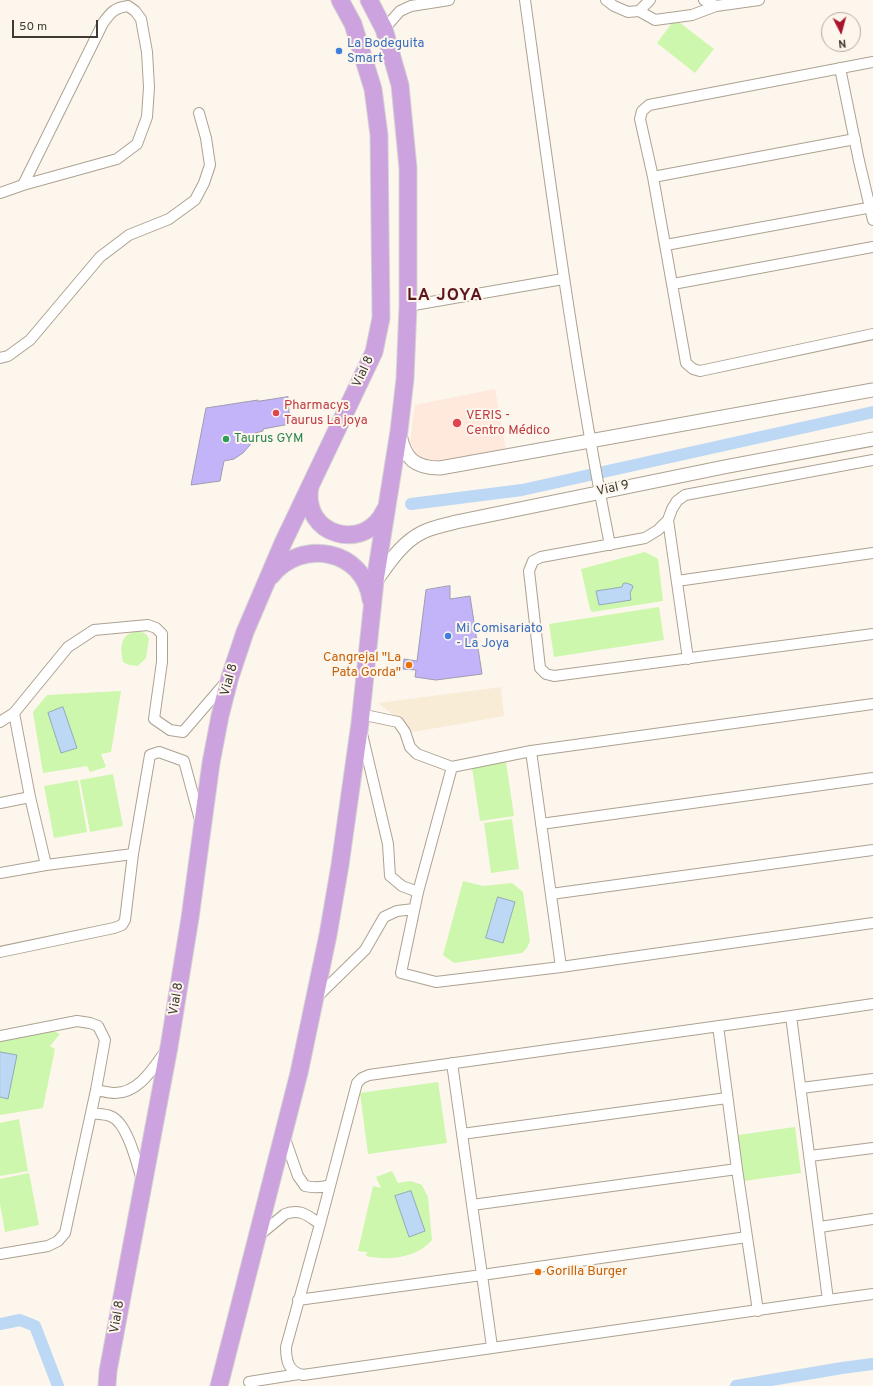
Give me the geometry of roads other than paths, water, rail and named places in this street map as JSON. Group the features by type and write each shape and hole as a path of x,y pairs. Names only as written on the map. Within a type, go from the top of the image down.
{"main road":[{"name":"Vial 8","path":"109,1381 143,1182 169,1047 190,918 211,762 220,716 230,677 245,632 264,587 374,352 381,318 379,135 373,89 354,24 340,0"},
{"path":"218,1386 284,1134 328,935 340,865 360,719 375,581 399,431 405,379 408,306 408,168 400,85 384,29 369,0"},
{"path":"311,485 309,501 314,516 325,528 340,534 356,534 371,528 382,516 387,501"},
{"path":"264,587 276,570 291,559 309,553 318,552 332,555 345,560 364,580 371,598 371,616"}],"street":[{"path":"384,29 400,11 411,6 448,0"},
{"path":"525,0 563,280 610,545"},
{"path":"606,0 614,6 628,12 640,11 655,20 692,15 716,6 759,0"},
{"path":"640,11 650,0"},
{"path":"704,0 716,6"},
{"path":"0,193 23,185 117,159 137,144 147,117 149,87 147,52 141,19 128,6 113,10 103,23 23,185"},
{"path":"873,62 649,104 642,111 640,119 666,245 686,363 692,369 700,371 873,334"},
{"path":"840,68 855,140 872,207 873,220"},
{"path":"0,358 8,356 30,340 100,257 129,235 169,219 195,200 204,183 210,165 199,113"},
{"path":"653,177 855,140"},
{"path":"666,245 872,207"},
{"path":"673,284 873,247"},
{"path":"408,306 563,280"},
{"path":"399,431 403,448 408,456 421,466 440,468 873,390"},
{"name":"Vial 9","path":"375,581 399,551 412,539 423,532 456,522 600,492 873,439"},
{"path":"873,460 685,495 677,501 668,520 658,530 644,538 541,557 533,561 529,570 540,668 546,674 554,676 873,634"},
{"path":"668,520 688,659"},
{"path":"677,581 873,553"},
{"path":"0,722 14,713 68,647 94,630 148,625 156,628 162,634 162,662 154,719 170,730 183,732 230,677"},
{"path":"418,892 402,886 390,876 388,844 360,719 398,722 405,732 410,747 417,754 452,767 531,751 873,704"},
{"path":"14,713 30,797 46,866"},
{"path":"531,751 561,967"},
{"path":"0,952 114,928 122,925 125,920 133,854 150,755 160,752 184,761 202,827"},
{"path":"452,767 418,892 401,973 436,982 561,967 873,923"},
{"path":"541,824 873,778"},
{"path":"0,803 30,797"},
{"path":"551,894 873,850"},
{"path":"0,873 133,854"},
{"path":"315,999 365,950 384,917 397,911 414,909"},
{"path":"299,1374 294,1372 288,1365 286,1346 359,1080 369,1075 873,1004"},
{"path":"791,1016 820,1227 828,1300"},
{"path":"0,1036 77,1021 98,1026 105,1040 96,1090 65,1233 58,1241 48,1246 0,1254"},
{"path":"718,1026 758,1311"},
{"path":"96,1090 116,1093 134,1087 146,1078 169,1047"},
{"path":"452,1063 492,1347"},
{"path":"801,1088 873,1079"},
{"path":"462,1134 727,1098"},
{"path":"91,1113 110,1116 119,1121 125,1131 143,1182"},
{"path":"284,1134 298,1176 305,1186 323,1188 330,1185"},
{"path":"810,1156 873,1148"},
{"path":"472,1205 737,1169"},
{"path":"257,1237 285,1214 290,1212 295,1211 304,1213 320,1224"},
{"path":"820,1227 873,1220"},
{"path":"298,1300 747,1237"},
{"path":"250,1382 873,1294"}],"water":[{"path":"626,583 632,585 633,587 630,593 631,600 599,605 596,591 622,587 623,584"},
{"path":"63,707 77,748 61,753 48,713"},
{"path":"498,897 515,902 503,943 486,938"},
{"path":"0,1052 17,1055 8,1099 0,1097"},
{"path":"411,1191 425,1231 409,1237 395,1196"}],"waterway":[{"path":"411,504 522,490 873,412"},
{"path":"0,1324 20,1320 35,1326 58,1386"},
{"path":"736,1386 873,1364"}],"place":[{"name":"La Bodeguita Smart","path":"339,51"},
{"name":"Pharmacys Taurus La joya","path":"276,413"},
{"name":"VERIS - Centro Médico","path":"457,423"},
{"name":"Taurus GYM","path":"226,439"},
{"name":"Mi Comisariato - La Joya","path":"448,636"},
{"name":"Cangrejal \"La Pata Gorda\"","path":"409,665"},
{"name":"Gorilla Burger","path":"538,1272"}],"district":[{"name":"LA JOYA","path":"445,297"}]}
